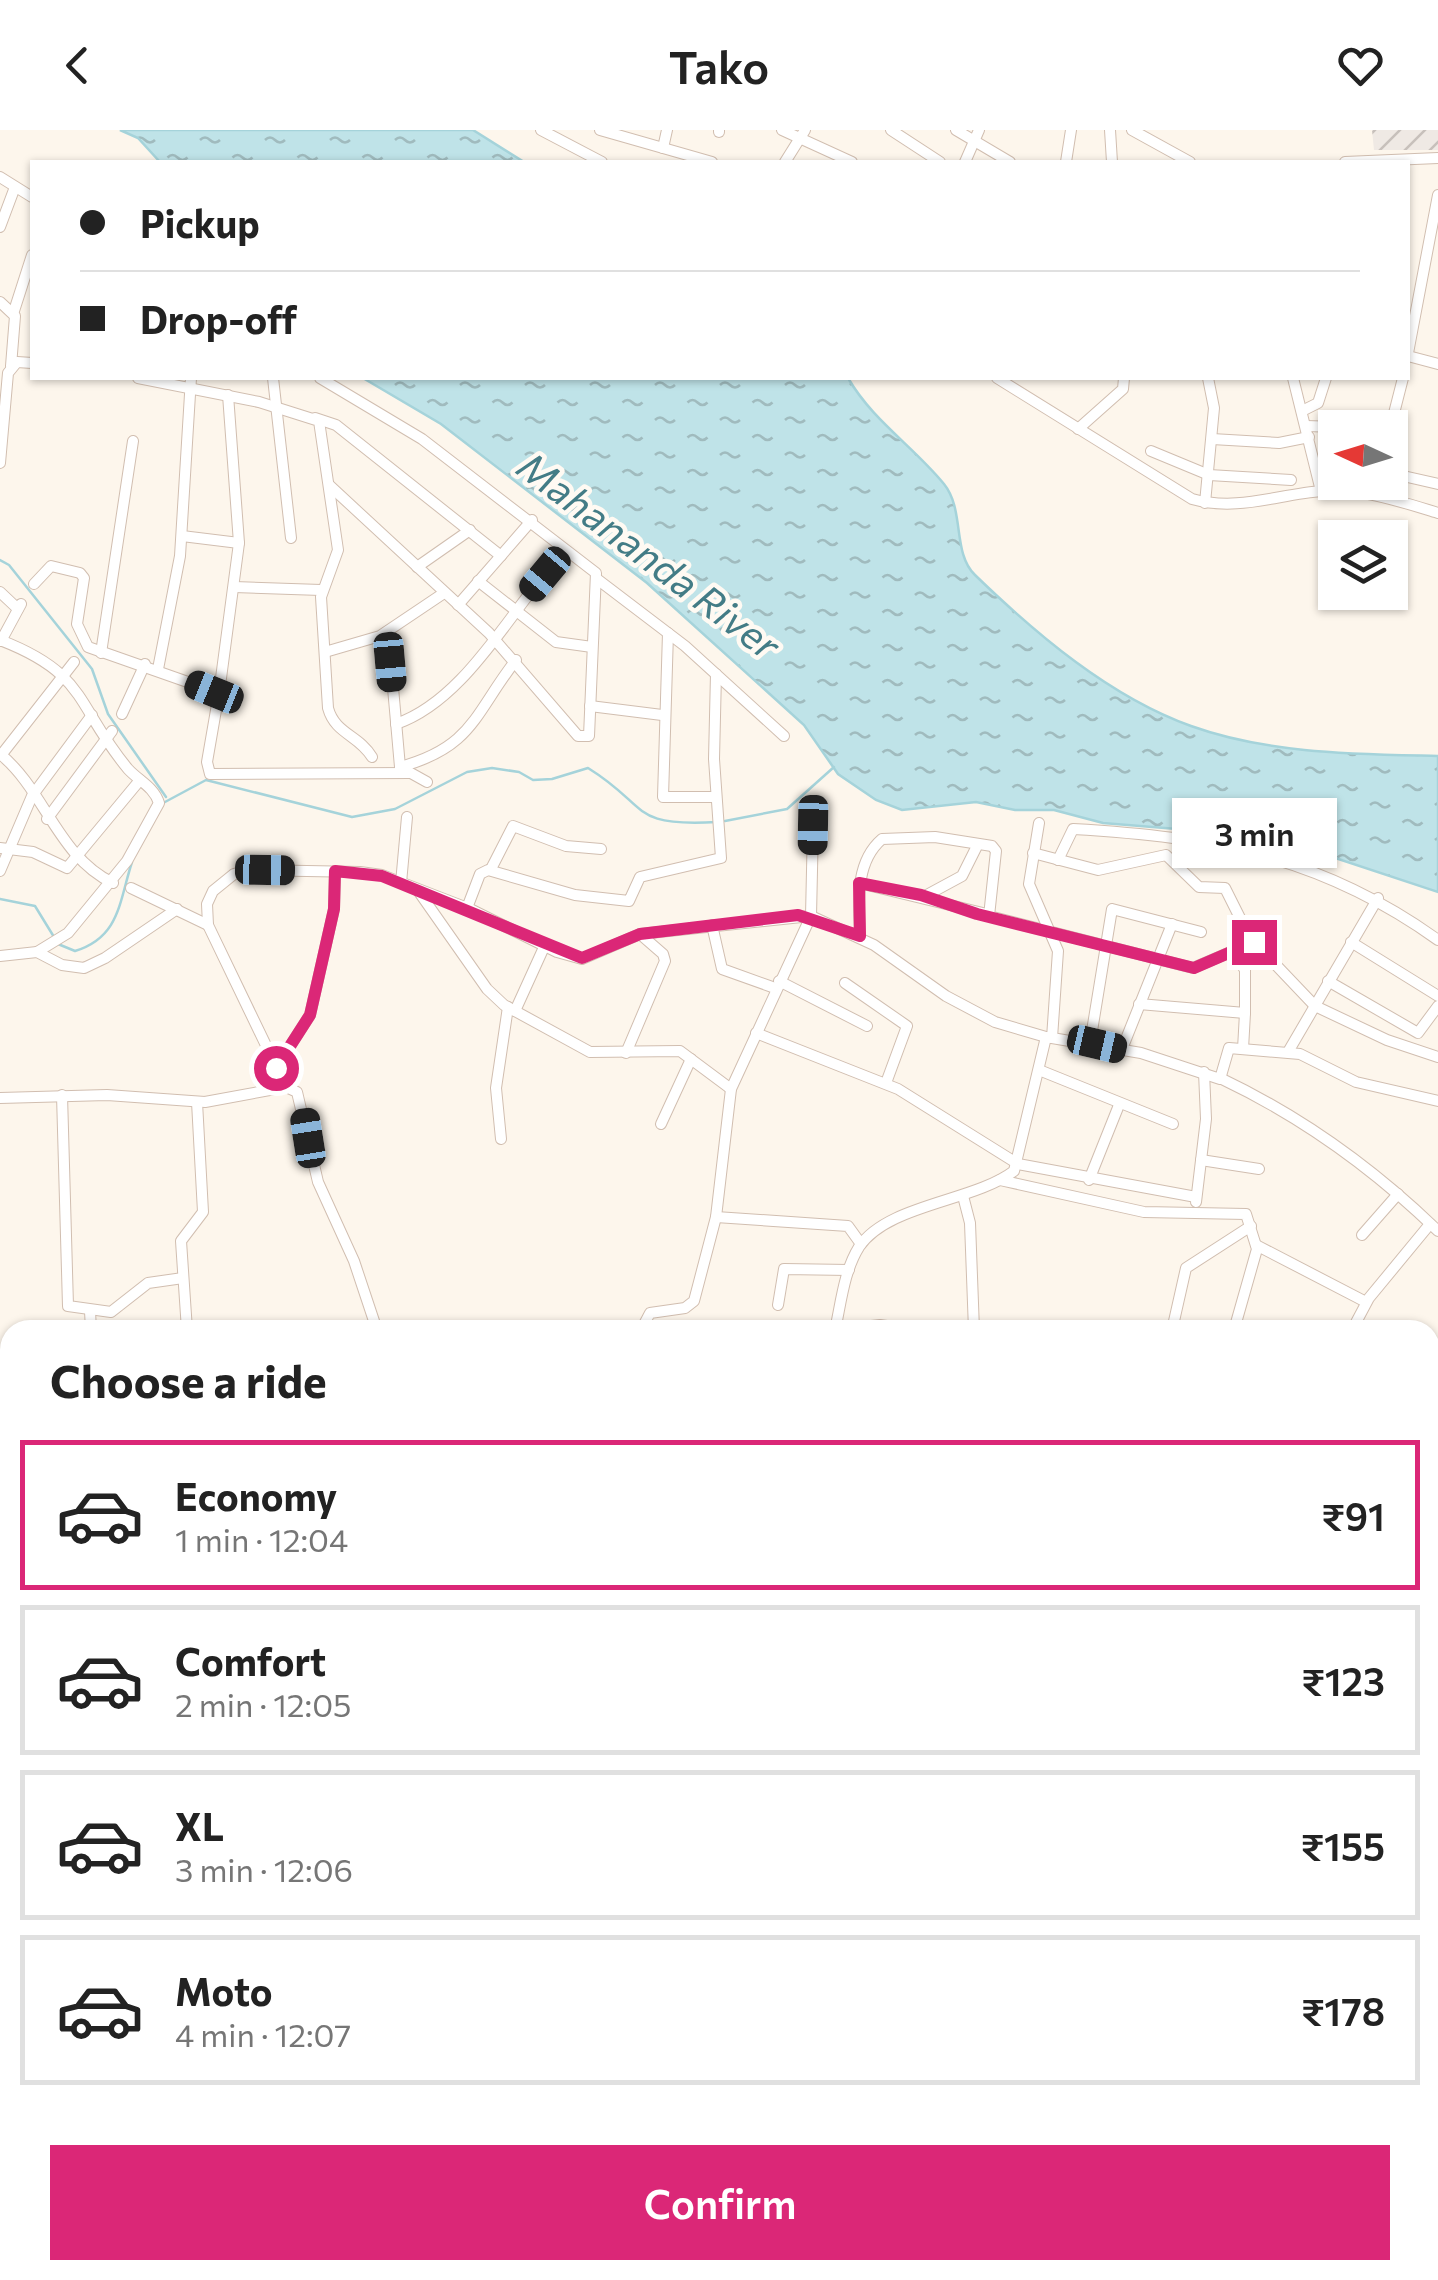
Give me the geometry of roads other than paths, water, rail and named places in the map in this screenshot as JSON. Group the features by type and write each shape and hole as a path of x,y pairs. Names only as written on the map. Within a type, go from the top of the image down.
{"street":[{"path":"541,130 598,160"},
{"path":"600,130 683,158"},
{"path":"662,148 667,130"},
{"path":"782,130 803,133 849,160"},
{"path":"891,130 937,160"},
{"path":"956,130 976,136 1007,160"},
{"path":"1066,160 1071,130"},
{"path":"1110,130 1112,160"},
{"path":"1132,130 1174,158"},
{"path":"787,160 803,133"},
{"path":"966,160 976,136"},
{"path":"1378,160 1438,158"},
{"path":"0,177 30,196"},
{"path":"0,227 16,186"},
{"path":"1410,344 1438,195"},
{"path":"0,463 14,311 30,264"},
{"path":"0,302 14,311"},
{"path":"1410,356 1438,364"},
{"path":"10,367 16,362 30,363"},
{"path":"164,380 190,382 336,424 501,556"},
{"path":"272,380 291,538"},
{"path":"323,380 422,440 532,520 596,573 589,736 580,736 516,660 329,484"},
{"path":"1000,380 1181,494 1205,503 1254,504 1318,492"},
{"path":"1078,429 1123,390 1124,380"},
{"path":"1205,503 1214,402 1208,380"},
{"path":"1294,380 1318,468"},
{"path":"1302,411 1318,403 1325,380"},
{"path":"1395,410 1402,380"},
{"path":"158,669 182,536 190,382"},
{"path":"228,395 239,542 207,762 210,774 405,770 452,747 488,705 494,688 516,660"},
{"path":"314,418 321,428 338,559 321,590 331,719 339,730 362,742 372,757"},
{"path":"1212,439 1278,444 1318,431"},
{"path":"102,653 134,441"},
{"path":"1151,452 1210,475 1291,480"},
{"path":"1408,477 1438,484"},
{"path":"1395,500 1438,513"},
{"path":"458,604 532,520"},
{"path":"418,567 470,530"},
{"path":"182,536 239,542"},
{"path":"34,584 51,566 80,573 84,578 76,624 86,648 145,664 219,693"},
{"path":"396,724 418,716 455,684 545,574"},
{"path":"597,579 668,632 784,736"},
{"path":"478,581 517,607 556,642 592,647"},
{"path":"234,587 321,590"},
{"path":"0,592 20,606 1,640 44,658 66,675 140,780 156,792 159,808 111,882 57,940 37,952 0,956"},
{"path":"324,652 388,631 444,592"},
{"path":"388,631 396,724 405,770"},
{"path":"668,632 662,714 663,798 716,797"},
{"path":"74,662 1,754 47,820 79,856 111,882"},
{"path":"122,714 145,664"},
{"path":"466,908 482,872 491,869 571,894 629,902 640,878 721,858 716,797 716,674"},
{"path":"590,706 662,714"},
{"path":"0,871 5,848 32,796 92,714"},
{"path":"47,820 109,735"},
{"path":"405,770 427,782"},
{"path":"5,848 33,852 67,868 140,780"},
{"path":"401,883 407,817"},
{"path":"838,1320 849,1270 861,1244 905,1215 999,1180 1018,1164 1049,1038 1059,954 1029,884 1039,823"},
{"path":"646,1320 650,1313 691,1305 716,1217 731,1089 811,916 813,825"},
{"path":"491,869 513,826 566,846 602,849"},
{"path":"1058,860 1073,829 1269,855 1378,898 1438,940"},
{"path":"860,936 859,883 874,846 882,839 935,837 996,850 987,914"},
{"path":"925,896 962,876 978,844"},
{"path":"1034,853 1098,870 1166,855 1199,887 1225,888 1252,942 1315,1006 1387,1040 1438,1056"},
{"path":"286,1088 208,925 207,904 213,891 234,874 248,870 372,873 582,958 640,934 811,916 860,936 974,1012 1049,1038 1122,1049 1204,1072 1300,1118 1434,1227 1366,1302 1357,1320"},
{"path":"276,1068 310,1015 334,909 335,871"},
{"path":"859,883 925,896 1051,933 1199,969 1252,942"},
{"path":"131,888 208,925"},
{"path":"419,891 486,989 512,1009 581,1049 602,1055 674,1050 731,1089"},
{"path":"1288,1052 1378,898"},
{"path":"1090,1042 1113,908 1201,932"},
{"path":"37,952 62,965 84,968 177,909"},
{"path":"1122,1049 1172,924"},
{"path":"712,925 722,970 777,985 867,1026"},
{"path":"626,1053 665,961 663,954 640,934"},
{"path":"1351,942 1438,996"},
{"path":"501,1139 496,1088 512,1009 545,946"},
{"path":"1232,950 1246,970 1242,1049"},
{"path":"1328,981 1417,1032 1438,1006"},
{"path":"846,983 907,1026 886,1083"},
{"path":"1140,1004 1246,1012"},
{"path":"756,1033 886,1083 1018,1164 1196,1197"},
{"path":"1222,1079 1225,1052 1288,1052 1310,1057 1373,1088 1438,1101"},
{"path":"661,1124 690,1058"},
{"path":"1039,1070 1173,1124"},
{"path":"1195,1213 1206,1119 1204,1072"},
{"path":"0,1098 62,1095 197,1102 286,1088 296,1092 302,1102 318,1182 354,1261 375,1320"},
{"path":"62,1095 66,1299 73,1309 116,1310 148,1283 184,1278"},
{"path":"186,1320 182,1235 201,1220 203,1212 197,1102"},
{"path":"1088,1180 1119,1105"},
{"path":"1201,1160 1259,1169"},
{"path":"999,1180 1144,1212 1242,1212 1256,1245 1240,1320"},
{"path":"1362,1235 1398,1194"},
{"path":"962,1196 970,1222 974,1320"},
{"path":"716,1217 848,1226 861,1244"},
{"path":"1174,1320 1186,1268 1250,1226"},
{"path":"1256,1245 1366,1302"},
{"path":"778,1304 784,1268 849,1270"},
{"path":"90,1311 90,1320"}],"water":[{"path":"120,130 473,130 521,160 158,160 138,138"},
{"name":"Mahananda River","path":"366,380 849,380 869,407 944,484 954,506 963,555 975,575 1049,641 1103,681 1161,714 1251,742 1313,751 1438,756 1438,892 1293,844 1251,835 1103,823 1054,810 1015,810 976,802 902,810 876,800 838,774 804,725 647,583 441,424"}],"waterway":[{"path":"0,560 9,565 92,669 108,714 166,797"},
{"path":"725,821 787,809 834,767"},
{"path":"165,802 206,780 352,817 395,809 467,772 492,768 519,772 533,780 552,779 588,768 654,817 688,823 717,822"},
{"path":"58,944 75,951 101,937 116,916 132,862"},
{"path":"0,899 35,906 54,937"}]}
